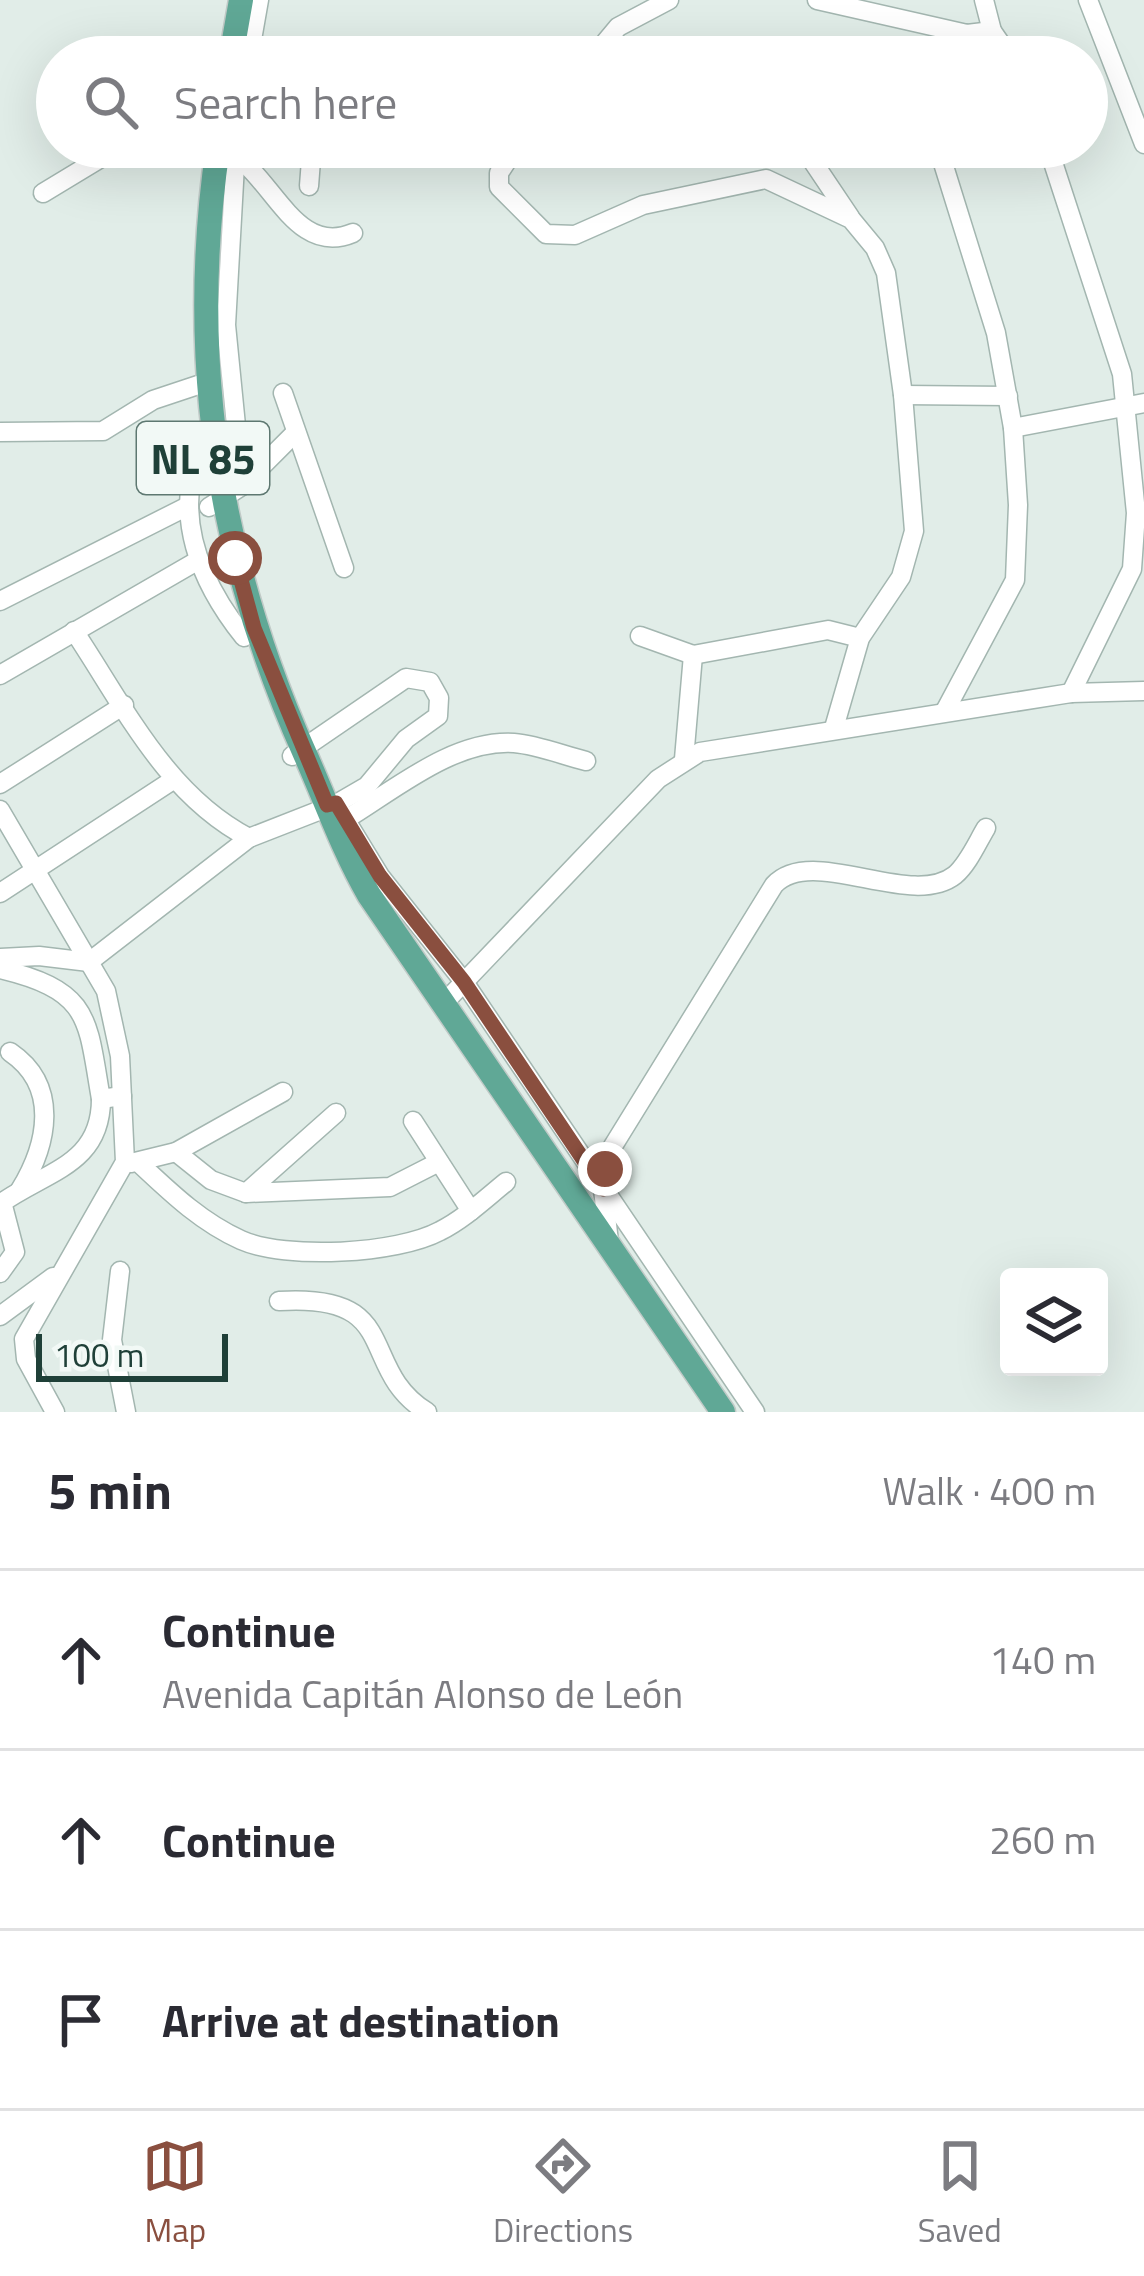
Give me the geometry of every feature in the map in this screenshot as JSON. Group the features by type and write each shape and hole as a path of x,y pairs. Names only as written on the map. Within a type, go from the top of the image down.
{"main road":[{"path":"221,36 226,0"},
{"path":"235,36 241,0"},
{"name":"NL 85","path":"219,168 204,285 201,445 244,638 334,819 444,1003 723,1412"},
{"name":"NL 85","path":"202,383 215,500 298,752"}],"street":[{"path":"253,36 259,0"},
{"path":"613,36 619,27 669,0"},
{"path":"817,0 968,34"},
{"path":"984,0 995,36"},
{"path":"1088,0 1102,36"},
{"path":"963,36 992,32"},
{"path":"1108,51 1144,144"},
{"path":"43,193 84,168"},
{"path":"222,168 226,325 215,500 197,561 213,596 244,638"},
{"path":"242,168 309,230 338,239 353,233"},
{"path":"309,186 310,168"},
{"path":"504,168 497,179 511,204 546,234 575,235 643,206 749,178 780,182 851,219"},
{"path":"816,168 883,263 903,394 914,531 901,577 860,638 834,728"},
{"path":"945,168 982,283 1008,396 1015,580 945,711"},
{"path":"1055,168 1136,404 1136,550 1124,588 1072,693"},
{"path":"0,432 103,431 153,400 202,383"},
{"path":"283,394 344,568"},
{"path":"903,394 1008,396"},
{"path":"1012,428 1136,404"},
{"path":"0,601 215,500 296,432"},
{"path":"0,675 197,561"},
{"path":"640,636 693,655 828,630 860,638"},
{"path":"74,631 173,780 202,810 249,838"},
{"path":"684,759 693,655"},
{"path":"298,752 406,678 430,682 441,704 438,716 406,739 334,819"},
{"path":"444,1003 658,779 684,759 724,745 945,711 1072,693 1144,691"},
{"path":"0,784 124,705"},
{"path":"0,958 39,956 89,962 249,838 334,819 437,764 478,748 514,743 586,761"},
{"path":"0,893 173,780"},
{"path":"0,811 112,1003 112,1098 101,1126 84,1152 1,1203 16,1252 0,1273"},
{"path":"334,819 464,982 755,1412"},
{"path":"610,1245 603,1189 613,1146 780,878 803,872 936,884 958,873 986,828"},
{"path":"0,969 58,991 85,1016 132,1163 209,1223 264,1247 400,1246 441,1231 506,1182"},
{"path":"10,1052 34,1071 44,1093 40,1151 20,1190"},
{"path":"55,1412 24,1349 27,1328 132,1163 176,1152 283,1092"},
{"path":"246,1193 336,1113"},
{"path":"413,1121 471,1211"},
{"path":"176,1152 211,1180 246,1193 390,1187 439,1162"},
{"path":"120,1271 112,1340 126,1412"},
{"path":"0,1316 57,1275"},
{"path":"279,1301 324,1298 347,1307 375,1340 413,1409"}],"route":[{"path":"235,558 254,628 327,805 336,803 348,819 380,876 464,982 603,1189 605,1169"}]}
